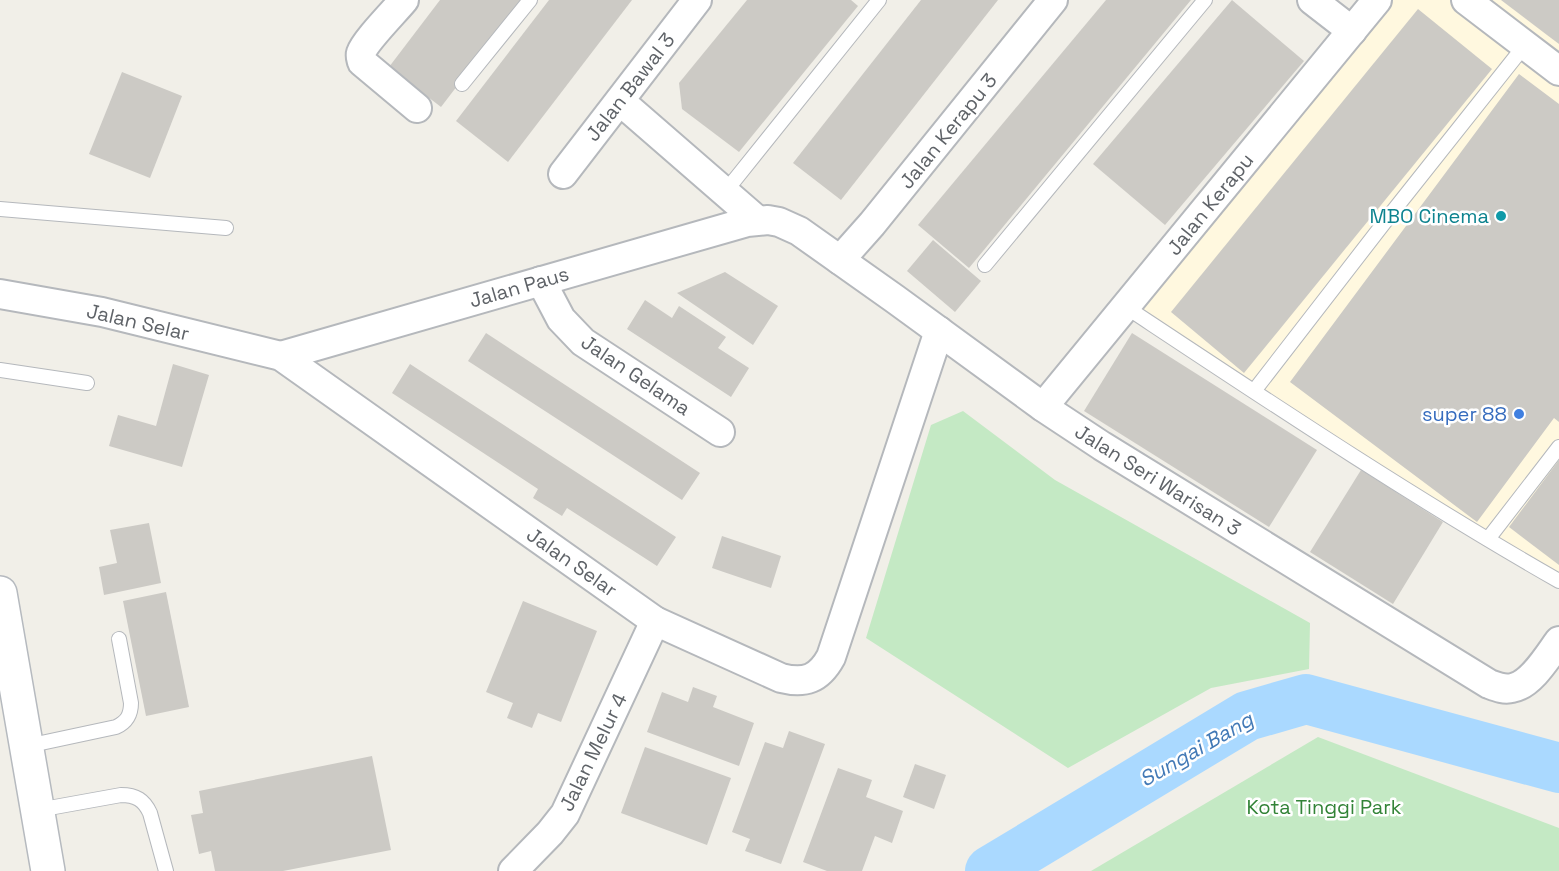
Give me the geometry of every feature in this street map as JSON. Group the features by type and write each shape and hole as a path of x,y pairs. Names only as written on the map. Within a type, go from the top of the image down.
{"street":[{"path":"404,0 370,40 361,58 362,62 417,108"},
{"name":"Jalan Bawal 3","path":"563,174 697,0"},
{"name":"Jalan Kerapu 3","path":"840,260 872,224 1053,0"},
{"path":"1312,0 1352,31"},
{"name":"Jalan Kerapu","path":"1042,407 1377,0"},
{"path":"1466,0 1559,71"},
{"path":"620,101 757,220"},
{"name":"Jalan Seri Warisan 3","path":"757,220 768,220 789,226 840,260 1042,407 1489,684 1500,688 1512,688 1523,684 1559,641"},
{"name":"Jalan Paus","path":"281,356 757,220"},
{"name":"Jalan Gelama","path":"541,281 561,319 583,342 720,432"},
{"name":"Jalan Selar","path":"0,294 102,312 281,356 655,621 793,681 816,676 826,668 831,657 939,331"},
{"path":"0,593 48,871"},
{"name":"Jalan Melur 4","path":"513,871 565,814 655,621"}],"lane":[{"path":"462,84 530,0"},
{"path":"725,192 879,0"},
{"path":"985,265 1205,0"},
{"path":"1254,391 1525,45"},
{"path":"0,209 226,228"},
{"path":"1126,307 1344,450 1559,581"},
{"path":"0,370 87,383"},
{"path":"1488,539 1559,447"},
{"path":"27,746 123,724 128,718 131,703 119,639"},
{"path":"38,810 122,795 139,798 146,804 150,813 166,871"}],"shaded area":[{"path":"1363,0 1559,0 1559,588 1486,547 1112,306"}],"green space":[{"path":"963,411 1055,480 1310,623 1309,669 1211,688 1068,768 866,638 931,425"},
{"name":"Kota Tinggi Park","path":"1318,737 1559,828 1559,871 1091,871"}],"building":[{"path":"440,0 523,0 441,107 389,67"},
{"path":"549,0 632,0 508,162 456,121"},
{"path":"747,0 851,0 858,6 739,152 682,109 679,83"},
{"path":"921,0 998,0 841,200 793,163"},
{"path":"1106,0 1191,0 969,268 918,225"},
{"path":"1232,0 1304,61 1165,225 1093,164"},
{"path":"1501,0 1559,0 1559,44 1547,35"},
{"path":"1418,9 1492,69 1244,373 1171,312"},
{"path":"122,72 182,96 150,178 89,154"},
{"path":"1519,74 1559,104 1559,422 1554,418 1477,522 1290,382"},
{"path":"933,240 981,281 955,312 907,271"},
{"path":"725,272 778,306 753,345 677,293"},
{"path":"645,300 672,318 679,306 726,337 718,348 749,368 731,397 627,329"},
{"path":"486,333 700,473 682,500 468,361"},
{"path":"1132,333 1317,450 1269,527 1084,411"},
{"path":"173,364 209,375 182,467 109,446 118,415 156,426"},
{"path":"410,364 676,537 657,566 567,508 562,516 533,498 538,489 392,393"},
{"path":"1559,460 1559,565 1509,527"},
{"path":"1361,470 1443,522 1393,604 1310,552"},
{"path":"149,523 161,583 104,595 99,567 117,563 110,530"},
{"path":"722,536 781,556 771,588 712,568"},
{"path":"166,592 189,707 146,716 123,601"},
{"path":"523,601 597,631 561,722 538,713 532,728 507,718 513,703 486,692"},
{"path":"693,687 717,696 713,707 754,723 739,766 647,732 662,692 688,702"},
{"path":"789,731 825,744 781,864 745,851 750,839 732,832 765,742 783,748"},
{"path":"645,747 731,778 707,845 621,813"},
{"path":"372,756 391,850 283,871 215,871 211,851 199,854 191,815 203,813 199,791"},
{"path":"915,764 946,775 934,809 903,797"},
{"path":"838,768 872,780 866,797 903,811 892,843 875,836 862,871 827,871 803,862"}],"waterway":[{"name":"Sungai Bang","path":"990,871 1247,716 1306,699 1559,768"}],"place":[{"name":"MBO Cinema","path":"1501,216"},
{"name":"super 88","path":"1519,414"}]}
